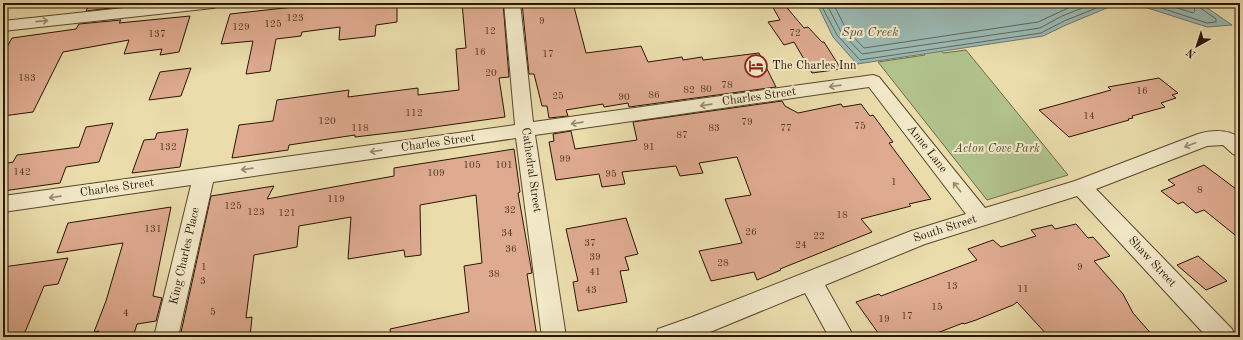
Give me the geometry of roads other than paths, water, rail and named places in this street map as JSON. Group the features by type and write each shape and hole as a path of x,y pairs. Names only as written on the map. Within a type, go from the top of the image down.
{"street":[{"path":"3,26 213,3"},
{"name":"Cathedral Street","path":"512,3 525,130 554,337"},
{"name":"Charles Street","path":"3,204 873,81"},
{"name":"Anne Lane","path":"873,81 981,218"},
{"name":"South Street","path":"667,337 696,327 919,236 1081,188 1205,139 1234,144"},
{"name":"King Charles Place","path":"166,337 204,175"},
{"name":"Shaw Street","path":"1081,188 1223,337"},
{"path":"810,280 842,337"}],"water":[{"name":"Spa Creek","path":"1119,3 1043,36 857,64 833,37 817,4"},
{"path":"1132,3 1200,3 1232,25 1207,27"}],"place":[{"name":"The Charles Inn","path":"756,66"}],"park label":[{"name":"Acton Cove Park","path":"997,149"}]}
